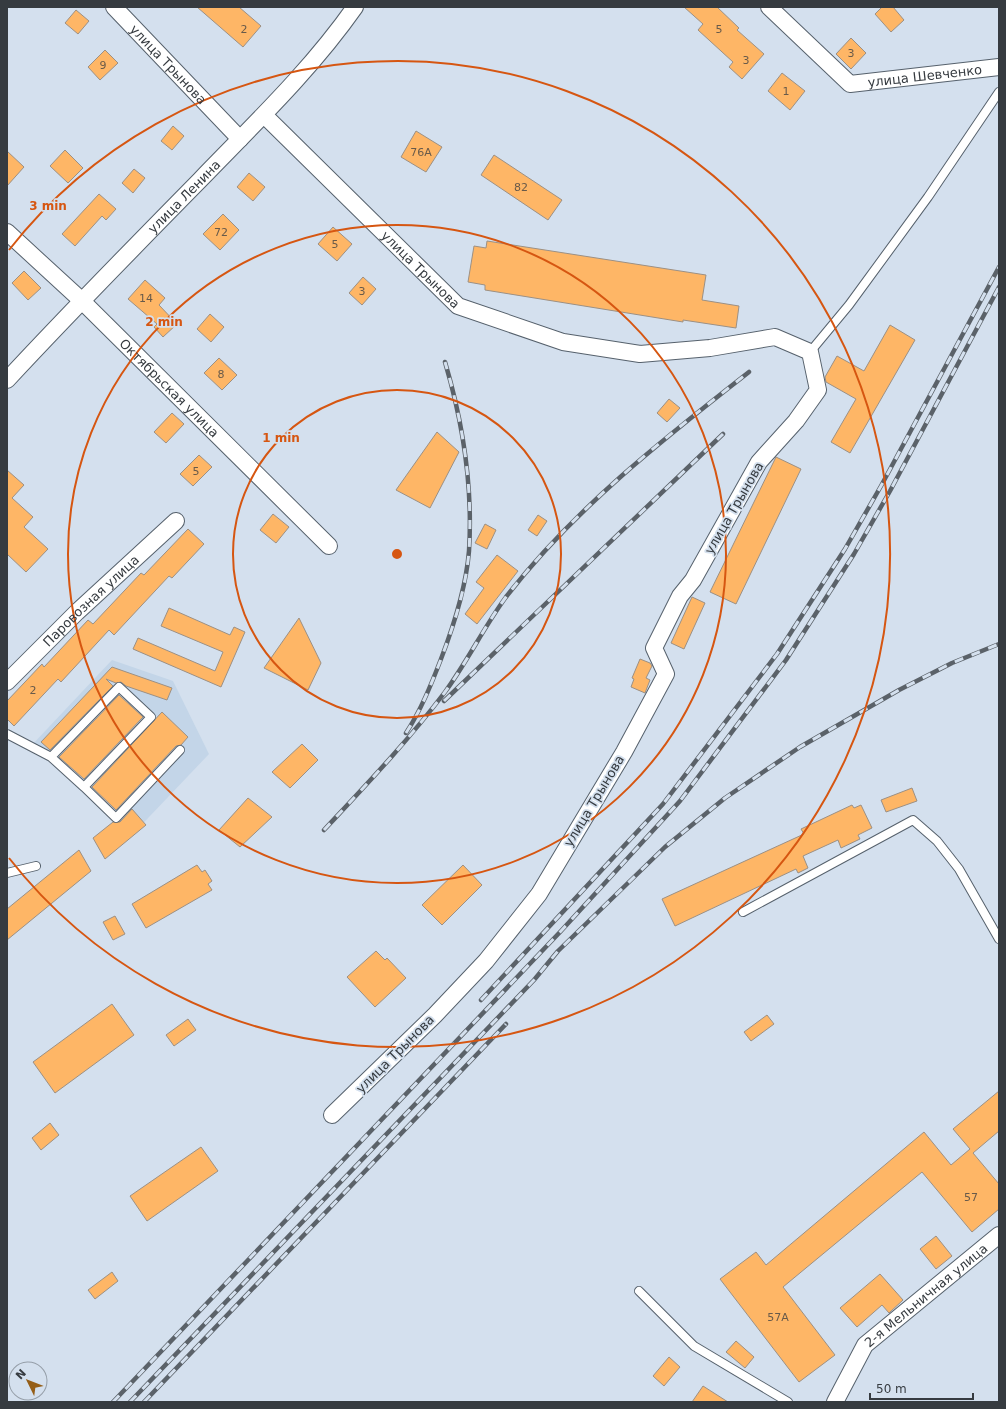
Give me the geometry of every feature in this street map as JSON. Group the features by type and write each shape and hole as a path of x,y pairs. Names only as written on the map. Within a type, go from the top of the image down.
{"street":[{"name":"улица Трынова","path":"114,7 240,139"},
{"name":"улица Ленина","path":"7,380 81,300 264,115 331,41 355,7"},
{"name":"улица Шевченко","path":"769,7 850,84 999,67"},
{"name":"улица Трынова","path":"264,115 458,306 563,342 640,354 710,348 775,337 810,352 818,390 796,421 759,462 693,580 680,596 654,648 666,674 624,752 539,894 486,961 418,1031 332,1115"},
{"name":"Октябрьская улица","path":"7,232 81,300 330,546"},
{"name":"Паровозная улица","path":"7,682 77,612 176,521"},
{"name":"2-я Мельничная улица","path":"835,1402 865,1345 999,1235"}],"lane":[{"path":"810,352 849,304 928,197 999,92"},
{"path":"51,757 119,687 151,717 84,787"},
{"path":"7,734 51,757 116,818 180,750"},
{"path":"743,912 913,820 937,841 959,869 999,939"},
{"path":"7,873 36,866"},
{"path":"639,1292 694,1346 788,1402"}],"shaded area":[{"path":"112,660 173,681 209,754 130,837 32,745"}],"building":[{"path":"197,7 239,7 261,26 243,47"},
{"path":"684,7 717,7 739,28 737,30 764,54 742,79 729,67 733,62 698,30 703,24"},
{"path":"882,7 893,7 904,20 891,32 875,14"},
{"path":"76,10 89,21 78,34 65,23"},
{"path":"851,38 866,53 851,69 836,54"},
{"path":"105,50 118,63 100,80 88,67"},
{"path":"782,73 805,91 790,110 768,91"},
{"path":"173,126 184,136 172,150 161,141"},
{"path":"416,131 442,147 426,172 401,157"},
{"path":"65,150 83,168 68,183 50,166"},
{"path":"7,151 24,167 7,186"},
{"path":"494,155 562,200 548,220 481,175"},
{"path":"134,169 145,178 133,193 122,183"},
{"path":"249,173 265,187 253,201 237,187"},
{"path":"99,194 116,209 106,220 102,216 75,246 62,234"},
{"path":"223,214 239,230 220,250 203,234"},
{"path":"333,227 352,244 337,261 318,244"},
{"path":"487,241 706,275 702,300 739,306 736,328 683,320 683,322 485,290 485,285 468,282 474,246 486,248"},
{"path":"24,271 41,288 28,300 12,283"},
{"path":"363,277 376,289 362,305 349,293"},
{"path":"145,280 165,298 159,305 177,324 163,337 154,327 157,324 128,299"},
{"path":"210,314 224,327 211,342 197,329"},
{"path":"890,325 915,340 850,453 831,442 856,399 826,382 825,377 837,356 864,371"},
{"path":"219,358 237,375 222,390 204,373"},
{"path":"669,399 680,408 667,422 657,413"},
{"path":"172,413 184,424 166,443 154,432"},
{"path":"437,432 459,452 430,508 396,490"},
{"path":"199,455 212,467 193,486 180,474"},
{"path":"776,457 801,469 736,604 710,592"},
{"path":"7,470 24,485 12,498 33,517 24,527 48,549 26,572 7,554"},
{"path":"273,514 289,527 276,543 260,530"},
{"path":"538,515 547,521 537,536 528,530"},
{"path":"485,524 496,530 487,549 475,543"},
{"path":"188,529 204,544 172,578 169,576 114,635 109,630 61,682 58,679 14,726 7,719 7,701 42,664 44,667 88,620 93,624 141,573 144,575"},
{"path":"497,555 518,571 477,624 465,614 484,588 476,582"},
{"path":"692,597 705,603 684,649 671,643"},
{"path":"169,608 230,635 234,627 245,632 221,687 133,649 138,638 215,671 223,652 161,626"},
{"path":"299,618 321,663 308,690 264,668"},
{"path":"640,659 650,663 652,666 646,678 650,680 645,693 631,687 634,679 632,678"},
{"path":"112,667 172,688 167,700 126,686 121,682 116,683 106,679 113,686 50,750 41,742"},
{"path":"119,695 143,717 84,779 59,757"},
{"path":"162,712 188,737 181,745 176,746 116,810 92,787"},
{"path":"302,744 318,760 290,788 272,772"},
{"path":"912,788 917,801 886,812 881,800"},
{"path":"248,798 272,817 240,847 219,830"},
{"path":"852,805 854,808 861,805 872,828 858,835 860,839 841,848 838,840 803,856 808,868 798,873 796,869 675,926 662,899 804,834 801,829"},
{"path":"132,809 146,825 105,859 93,838 113,822 120,822"},
{"path":"79,850 91,871 7,940 7,909"},
{"path":"197,865 202,872 205,870 212,881 208,884 212,890 146,928 132,904"},
{"path":"463,865 482,885 442,925 422,905"},
{"path":"115,916 125,934 113,940 103,922"},
{"path":"376,951 385,960 387,958 406,978 375,1007 347,977"},
{"path":"112,1004 134,1035 55,1093 33,1062"},
{"path":"767,1015 774,1024 751,1041 744,1032"},
{"path":"188,1019 196,1030 174,1046 166,1035"},
{"path":"999,1091 999,1131 973,1153 999,1184 999,1209 972,1232 922,1172 783,1287 835,1355 799,1382 720,1279 756,1252 766,1265 924,1132 951,1165 970,1149 953,1129"},
{"path":"50,1123 59,1135 41,1150 32,1138"},
{"path":"201,1147 218,1171 147,1221 130,1196"},
{"path":"936,1236 952,1256 936,1269 920,1249"},
{"path":"112,1272 118,1281 95,1299 88,1290"},
{"path":"880,1274 903,1300 889,1313 882,1305 857,1327 840,1308"},
{"path":"736,1341 754,1357 745,1368 726,1352"},
{"path":"669,1357 680,1367 664,1386 653,1376"},
{"path":"703,1386 728,1402 692,1402"}],"railway":[{"path":"481,1000 663,804 777,654 845,549 881,486 999,267"},
{"path":"113,1402 561,931 680,801 786,660 854,554 890,491 999,287"},
{"path":"406,733 425,697 450,633 459,606 469,551 470,527 468,479 465,455 457,408 445,362"},
{"path":"324,830 431,710 461,669 490,620 506,597 560,534 620,477 684,423 749,372"},
{"path":"444,701 723,434"},
{"path":"130,1402 534,980 558,951 665,847 725,798 800,747 899,690 952,663 999,644"},
{"path":"144,1402 506,1024"}]}
